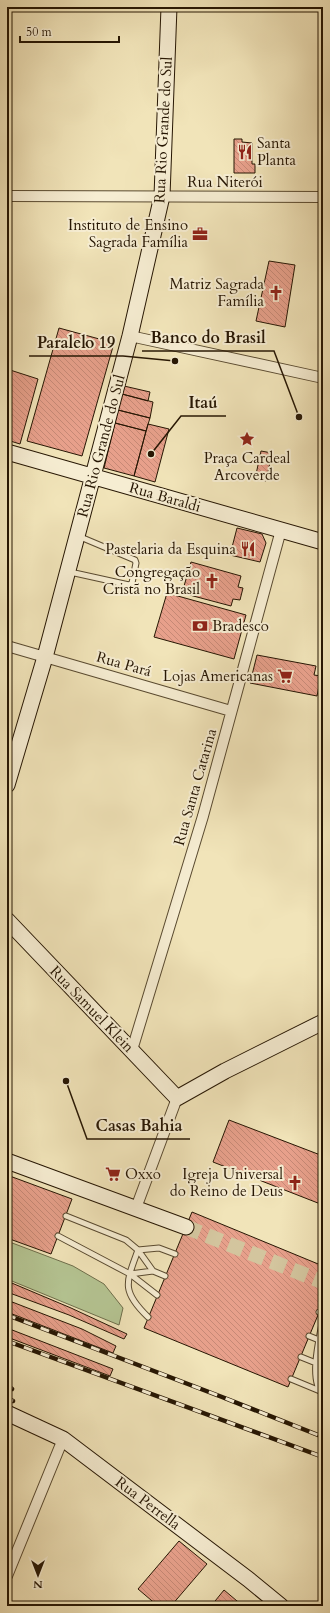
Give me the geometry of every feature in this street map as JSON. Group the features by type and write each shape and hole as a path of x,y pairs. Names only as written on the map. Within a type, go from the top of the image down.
{"street":[{"name":"Rua Rio Grande do Sul","path":"7,785 45,657 130,336 162,196 169,7"},
{"name":"Rua Niterói","path":"7,196 323,197"},
{"path":"130,336 323,378"},
{"name":"Rua Baraldi","path":"7,452 323,542"},
{"name":"Rua Santa Catarina","path":"132,1050 203,816 281,530"},
{"name":"Rua Pará","path":"7,646 231,711"},
{"name":"Rua Samuel Klein","path":"7,920 177,1098"},
{"path":"136,1208 177,1098 225,1071 323,1022"},
{"path":"7,1161 186,1227"},
{"name":"Rua Perrella","path":"7,1413 63,1439 248,1579 281,1606"},
{"path":"7,1576 63,1439"}],"lane":[{"path":"68,571 129,585 132,583 136,563 135,560 77,536"},
{"path":"66,1216 126,1240 138,1250 153,1271"},
{"path":"58,1236 130,1274 157,1295"},
{"path":"138,1250 159,1248 175,1254"},
{"path":"138,1250 130,1274 128,1290 134,1303 148,1317"},
{"path":"130,1274 153,1271 165,1276"},
{"path":"321,1392 316,1380 316,1363 323,1318"},
{"path":"309,1336 319,1340"},
{"path":"301,1357 316,1363"},
{"path":"291,1379 321,1392"}],"green space":[{"path":"7,1241 73,1266 104,1284 123,1308 119,1325 7,1279"}],"building":[{"path":"234,139 242,139 242,142 252,143 252,164 255,164 255,173 234,173"},
{"name":"Matriz Sagrada Família","path":"269,261 295,265 285,327 256,321"},
{"path":"59,328 114,343 82,456 27,441"},
{"path":"7,369 38,379 20,444 7,440"},
{"path":"124,386 150,392 148,401 122,394"},
{"path":"122,394 153,402 150,418 118,410"},
{"path":"118,410 150,418 146,431 115,423"},
{"path":"115,423 146,431 134,476 104,468"},
{"path":"148,424 169,429 155,482 134,476"},
{"path":"261,451 272,453 266,481 255,479"},
{"name":"Pastelaria da Esquina","path":"237,528 262,534 266,543 260,562 230,555"},
{"name":"Congregação Cristã no Brasil","path":"191,562 241,576 238,587 243,588 240,600 233,599 231,606 182,593"},
{"name":"Bradesco","path":"167,593 246,615 234,659 154,637"},
{"name":"Lojas Americanas","path":"257,655 316,666 314,675 321,676 317,696 250,683"},
{"name":"Igreja Universal do Reino de Deus","path":"229,1120 323,1156 323,1205 213,1162"},
{"path":"7,1175 72,1199 51,1254 7,1238"},
{"path":"192,1212 323,1266 323,1303 288,1387 144,1328"},
{"path":"7,1281 127,1334 124,1339 69,1315 7,1292"},
{"path":"7,1300 82,1329 116,1346 113,1353 7,1312"},
{"path":"7,1328 113,1369 110,1376 7,1337"},
{"path":"179,1541 207,1564 171,1606 158,1606 138,1589"},
{"path":"224,1590 243,1606 211,1606"}],"tunnel":[{"path":"186,1227 323,1282"}],"railway":[{"path":"7,1315 323,1437"},
{"path":"7,1341 323,1457"},
{"path":"7,1386 12,1389"},
{"path":"7,1399 13,1401"}],"place":[{"name":"Santa Planta","path":"245,152"},
{"name":"Instituto de Ensino Sagrada Família","path":"200,234"},
{"name":"Matriz Sagrada Família","path":"276,293"},
{"name":"Paralelo 19","path":"175,361"},
{"name":"Banco do Brasil","path":"299,417"},
{"name":"Praça Cardeal Arcoverde","path":"247,439"},
{"name":"Itaú","path":"151,454"},
{"name":"Pastelaria da Esquina","path":"248,549"},
{"name":"Congregação Cristã no Brasil","path":"212,581"},
{"name":"Bradesco","path":"200,626"},
{"name":"Lojas Americanas","path":"285,676"},
{"name":"Casas Bahia","path":"66,1081"},
{"name":"Oxxo","path":"113,1174"},
{"name":"Igreja Universal do Reino de Deus","path":"295,1183"}]}
